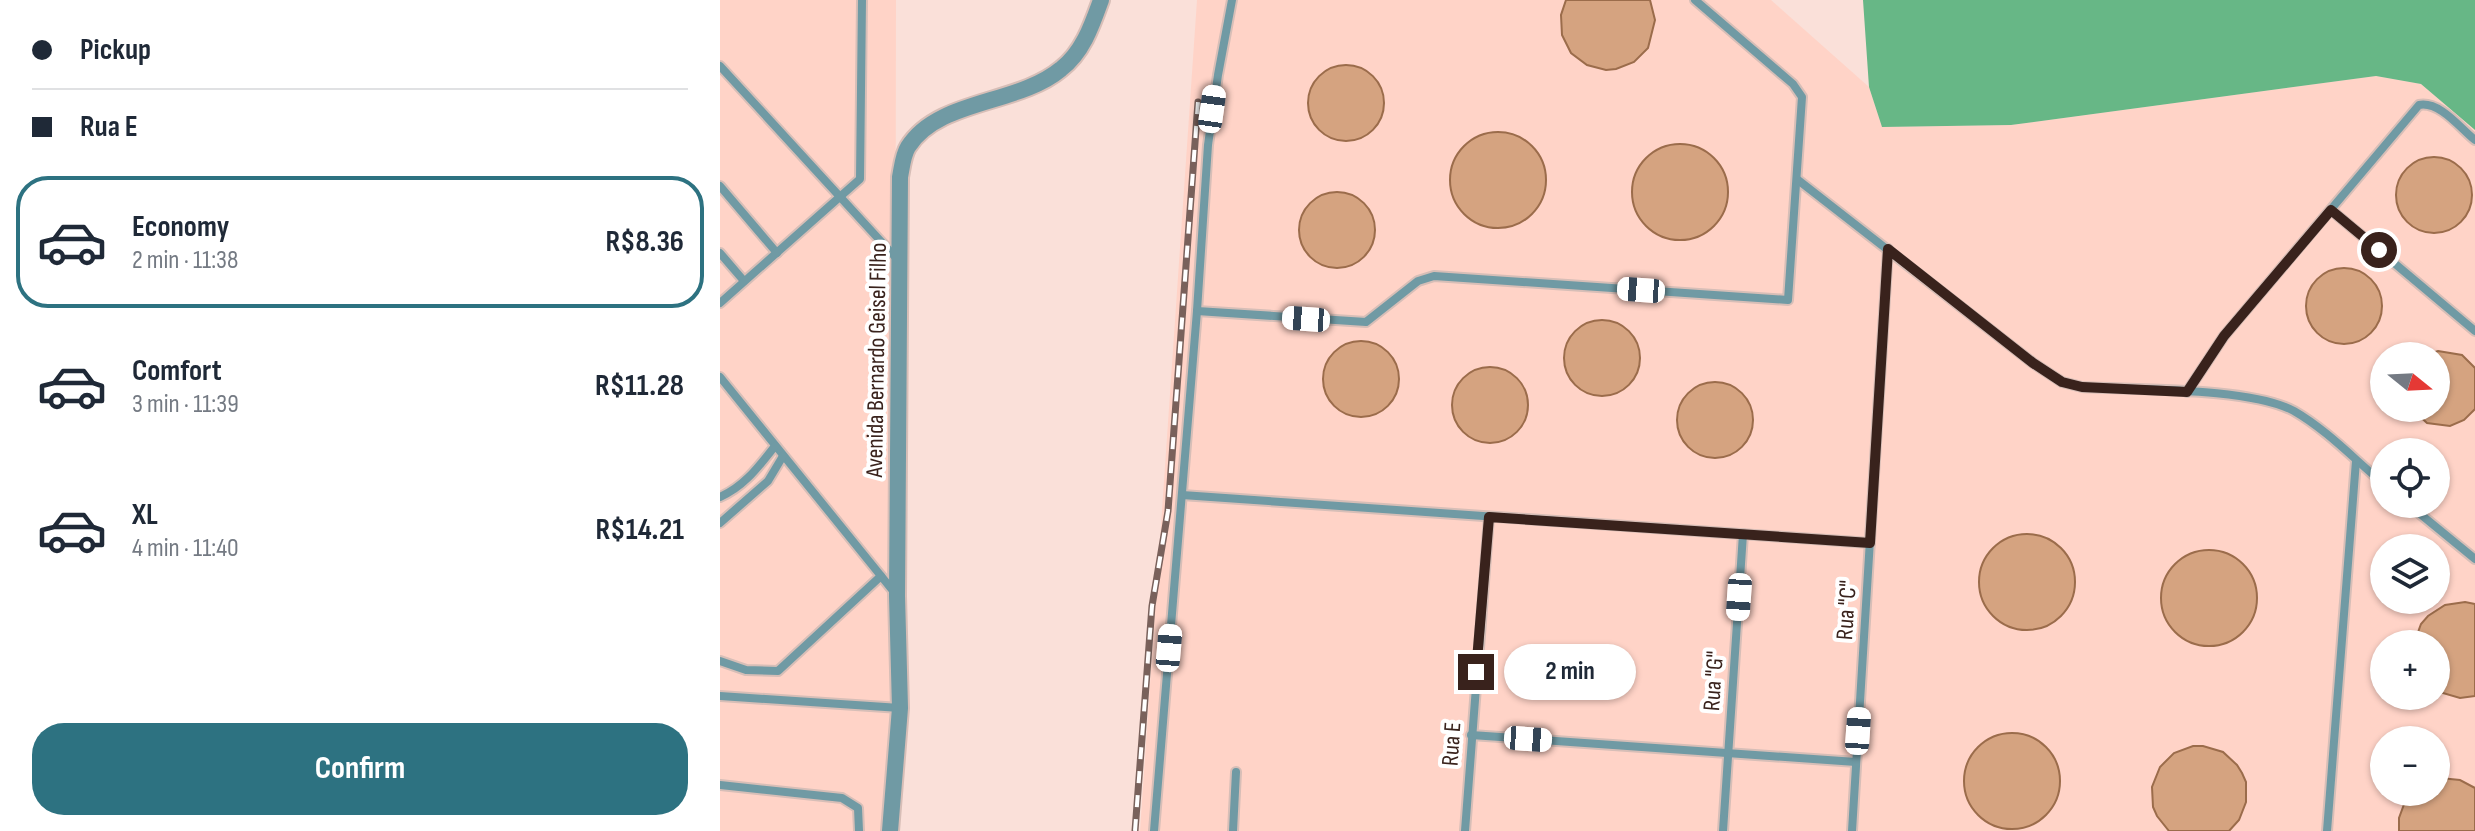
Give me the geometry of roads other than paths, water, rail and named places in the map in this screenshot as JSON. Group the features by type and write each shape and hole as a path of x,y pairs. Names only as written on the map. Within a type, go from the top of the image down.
{"street":[{"name":"Avenida Bernardo Geisel Filho","path":"890,831 900,708 897,596 900,177 906,149 922,130 940,119 1030,88 1061,70 1082,44 1101,0"}],"lane":[{"path":"720,303 860,179 862,0"},
{"path":"1154,831 1208,145 1232,0"},
{"path":"1197,311 1366,322 1418,281 1434,276 1788,300 1803,104 1799,90 1695,0"},
{"path":"720,66 901,263"},
{"path":"2187,392 2224,336 2419,105 2427,103 2437,108 2475,140"},
{"path":"1798,180 2033,363 2062,382 2082,387 2241,397 2280,405 2318,428 2370,472"},
{"path":"720,186 777,253"},
{"path":"2331,210 2475,331"},
{"name":"Rua \"C\"","path":"1852,831 1888,249"},
{"path":"720,253 744,281"},
{"path":"720,377 897,596"},
{"path":"720,497 750,478 775,446"},
{"path":"720,523 768,481 783,456"},
{"path":"2327,831 2356,461"},
{"path":"1182,495 1870,543"},
{"name":"Rua E","path":"1465,831 1489,517"},
{"path":"2425,518 2475,559"},
{"name":"Rua \"G\"","path":"1723,831 1743,534"},
{"path":"720,661 746,670 778,671 881,576"},
{"path":"720,696 900,708"},
{"path":"1471,735 1856,762"},
{"path":"1233,831 1236,772"},
{"path":"720,785 842,798 858,808 859,831"}],"railway":[{"path":"1135,831 1152,606 1168,511 1198,102"}]}
